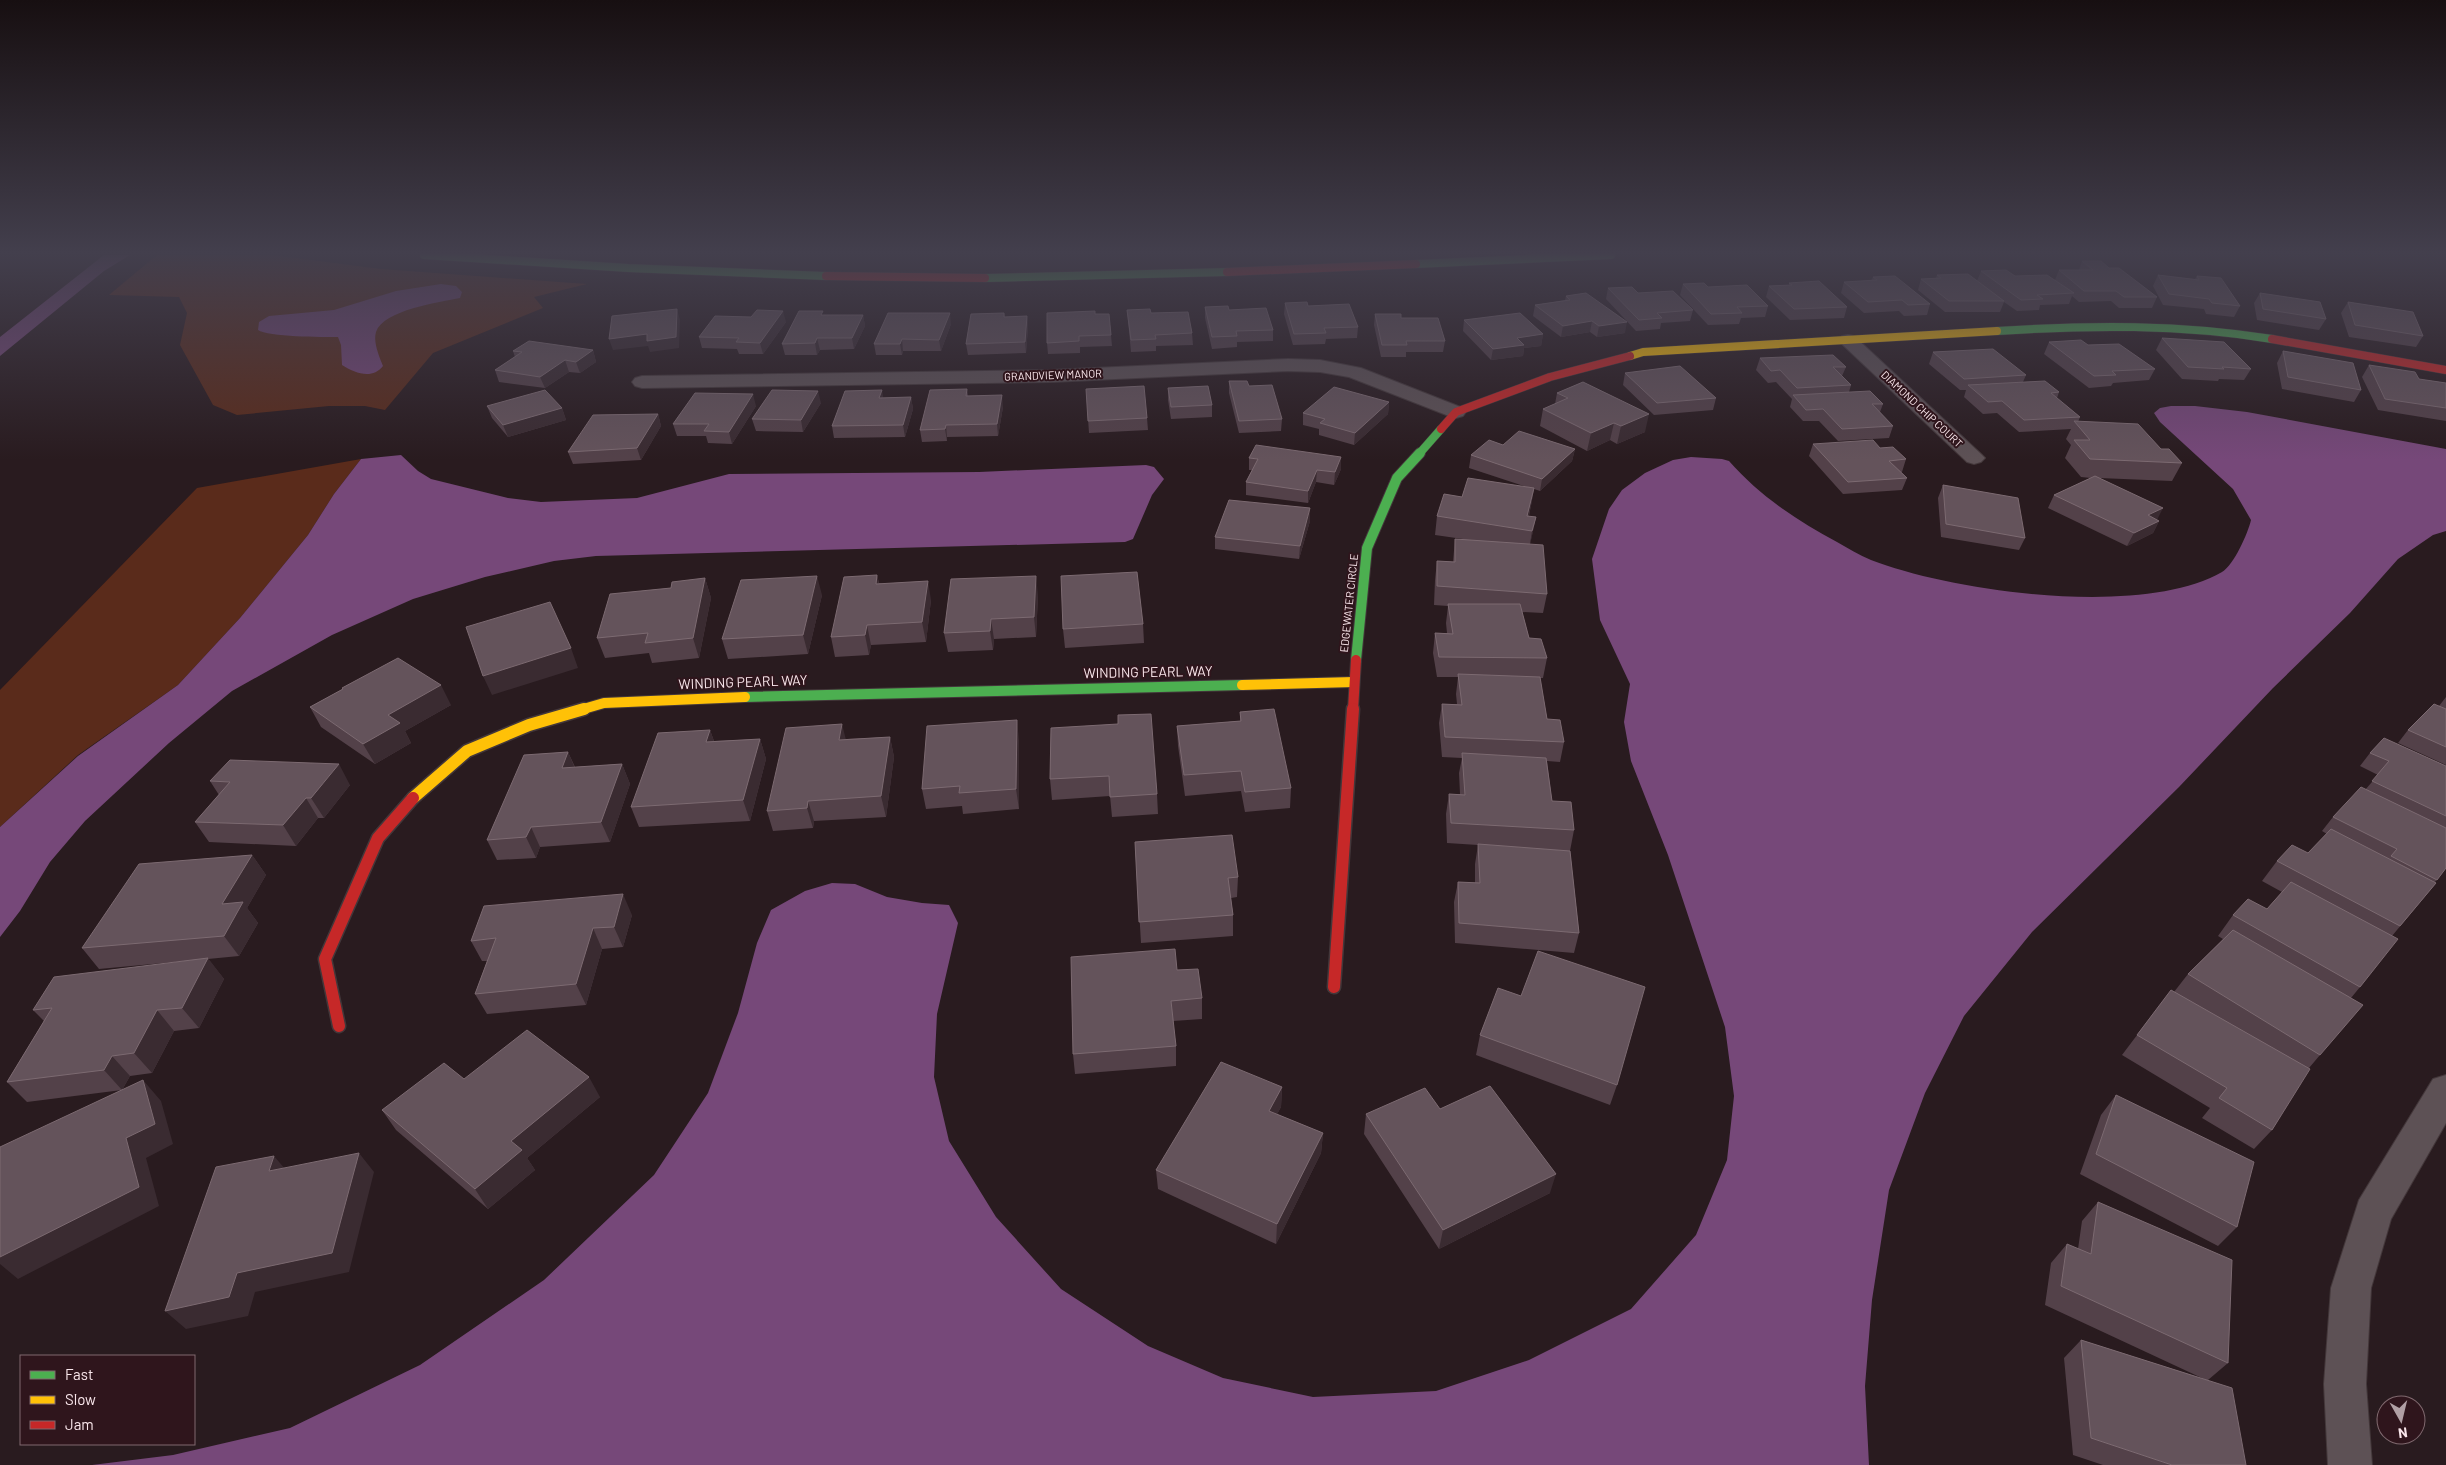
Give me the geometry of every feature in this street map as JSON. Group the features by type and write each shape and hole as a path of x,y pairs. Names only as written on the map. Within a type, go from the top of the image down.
{"street":[{"name":"EDGEWATER CIRCLE","path":"1334,987 1354,682 1367,548 1397,478 1456,412 1550,377 1643,352 2095,325 2181,328 2262,337 2446,370"},
{"name":"DIAMOND CHIP COURT","path":"1848,340 1974,458"},
{"name":"GRANDVIEW MANOR","path":"642,382 1051,376 1288,364 1320,366 1354,372 1456,412"},
{"name":"WINDING PEARL WAY","path":"339,1026 325,959 378,838 421,788 467,751 529,725 604,703 689,698 1354,682"},
{"path":"2350,1465 2345,1384 2351,1288 2373,1214 2446,1090"}],"shaded area":[{"path":"17,323 40,323 0,356 0,337"},
{"path":"185,323 505,323 433,353 385,410 365,406 329,406 237,415 213,405 180,345"},
{"path":"259,323 382,323 376,332 375,340 383,366 374,373 363,374 342,365 341,345 338,337 284,335 258,330"},
{"path":"2195,406 2247,412 2446,449 2446,531 2433,535 2398,559 2350,613 2273,688 2179,787 2032,932 1964,1016 1925,1093 1889,1190 1872,1300 1865,1386 1869,1465 92,1465 173,1455 290,1428 420,1365 544,1280 654,1175 708,1093 738,1013 757,943 771,910 805,891 832,883 855,884 887,897 949,905 958,923 937,1014 934,1077 949,1141 996,1217 1061,1289 1148,1346 1223,1378 1313,1397 1436,1391 1529,1360 1631,1309 1696,1235 1727,1160 1734,1096 1725,1027 1668,855 1631,761 1624,722 1630,684 1600,620 1592,559 1609,509 1622,490 1645,473 1673,460 1691,457 1722,459 1729,461 1766,496 1807,525 1871,560 1907,572 1997,590 2048,595 2098,597 2145,594 2187,586 2222,572 2236,556 2251,520 2233,489 2160,422 2154,413 2160,408"},
{"path":"401,455 418,471 431,479 508,498 541,502 637,498 729,474 979,472 1146,465 1154,467 1164,479 1152,495 1133,539 1125,542 596,556 554,561 485,577 413,599 332,635 232,691 169,743 85,821 50,862 20,911 0,937 0,827 78,756 178,685 240,618 308,535 334,494 361,459"},
{"path":"361,459 334,494 308,535 240,618 178,685 78,755 0,827 0,690 197,488"}],"building":[{"path":"611,323 676,323 676,337 647,341 647,334 609,339"},
{"path":"709,323 774,323 760,343 736,342 739,338 699,337"},
{"path":"793,323 859,323 852,338 817,338 815,343 782,344"},
{"path":"883,323 946,323 939,340 902,339 900,344 874,344"},
{"path":"969,323 1026,323 1025,342 966,344"},
{"path":"1047,323 1110,323 1111,335 1079,336 1079,341 1047,343"},
{"path":"1129,323 1190,323 1192,333 1155,335 1156,339 1131,340"},
{"path":"1209,323 1271,323 1273,330 1236,331 1237,336 1212,337"},
{"path":"1291,323 1357,323 1358,327 1324,328 1326,333 1294,334"},
{"path":"1377,323 1440,323 1445,341 1406,341 1407,345 1382,345"},
{"path":"1467,323 1531,323 1543,334 1517,338 1524,345 1493,349"},
{"path":"1559,323 1578,323 1563,326"},
{"path":"1595,323 1617,323 1599,326"},
{"path":"2355,323 2418,323 2423,336 2355,325"},
{"path":"2162,338 2224,342 2251,369 2188,367"},
{"path":"2081,340 2088,345 2119,344 2155,369 2112,371 2116,375 2094,376 2049,342"},
{"path":"529,341 593,350 576,362 565,360 540,377 495,370 522,352 513,351"},
{"path":"1993,349 2026,375 1964,379 1933,352"},
{"path":"2283,351 2353,363 2361,390 2288,377"},
{"path":"1833,355 1846,367 1833,367 1851,385 1797,388 1780,370 1771,371 1760,358"},
{"path":"2369,365 2415,372 2419,379 2446,383 2446,408 2385,399"},
{"path":"1680,366 1716,398 1657,403 1625,373"},
{"path":"1229,381 1247,381 1249,386 1272,385 1282,419 1239,421"},
{"path":"2045,381 2059,392 2051,393 2080,417 2024,420 2002,401 1988,402 1968,385"},
{"path":"1583,382 1649,414 1621,426 1614,423 1591,433 1543,409 1568,398 1557,393"},
{"path":"1144,386 1147,418 1088,421 1086,389"},
{"path":"1208,386 1212,405 1171,407 1168,388"},
{"path":"1334,387 1389,402 1355,433 1320,423 1325,419 1303,413"},
{"path":"967,389 966,396 1002,395 997,424 946,425 945,429 920,430 930,390"},
{"path":"545,390 562,408 503,425 487,406"},
{"path":"772,390 818,391 801,420 752,419"},
{"path":"882,390 879,398 911,397 903,425 832,426 845,391"},
{"path":"1870,391 1883,404 1872,404 1893,426 1842,429 1823,409 1806,410 1793,395"},
{"path":"695,393 753,394 729,432 704,431 709,424 673,424"},
{"path":"658,414 637,448 568,452 593,415"},
{"path":"2074,421 2138,424 2161,449 2169,449 2182,463 2090,459 2074,440 2090,440"},
{"path":"1519,431 1575,449 1542,479 1471,455 1489,440 1503,445"},
{"path":"1873,440 1880,448 1893,447 1906,459 1889,461 1907,478 1848,482 1813,444"},
{"path":"1256,445 1341,457 1335,472 1317,470 1308,491 1246,482 1258,459 1249,458"},
{"path":"2095,476 2163,508 2148,515 2159,521 2134,533 2054,495"},
{"path":"1468,478 1534,488 1527,516 1536,517 1532,531 1437,516 1444,494 1462,497"},
{"path":"1943,485 2018,498 2025,538 1946,524"},
{"path":"1229,500 1310,508 1300,546 1215,537"},
{"path":"1455,539 1543,545 1547,594 1437,586 1437,561 1455,562"},
{"path":"1137,572 1143,624 1063,629 1061,576"},
{"path":"877,575 876,584 928,581 922,622 867,625 865,635 831,637 844,577"},
{"path":"817,576 803,635 722,639 741,580"},
{"path":"1036,576 1034,617 991,619 990,631 944,633 951,579"},
{"path":"705,578 693,638 645,643 648,633 597,638 610,594 671,588 672,582"},
{"path":"550,602 571,648 483,676 466,627"},
{"path":"1448,604 1520,604 1529,638 1541,639 1547,658 1439,657 1435,633 1453,634"},
{"path":"398,658 441,685 388,715 400,723 363,744 310,707 342,688"},
{"path":"1458,674 1540,677 1547,719 1560,720 1564,742 1445,737 1442,704 1462,705"},
{"path":"2434,704 2446,709 2446,747 2408,730"},
{"path":"1274,709 1291,788 1245,792 1241,771 1184,775 1177,726 1241,721 1240,712"},
{"path":"1151,714 1157,794 1110,797 1109,776 1050,779 1051,728 1118,724 1118,715"},
{"path":"1017,720 1016,789 959,793 960,786 922,789 927,726"},
{"path":"842,724 839,740 890,737 881,796 808,801 807,808 767,811 786,728"},
{"path":"710,730 706,742 760,739 743,800 631,807 658,733"},
{"path":"2384,738 2446,766 2446,816 2372,781 2389,761 2370,753"},
{"path":"568,752 562,768 622,764 601,822 531,827 526,837 487,840 524,755"},
{"path":"1462,753 1546,758 1552,801 1571,802 1574,830 1451,823 1449,794 1465,795"},
{"path":"230,760 339,764 311,798 306,798 283,825 195,822 230,782 210,781"},
{"path":"2361,787 2446,828 2446,868 2437,880 2391,856 2397,849 2333,817"},
{"path":"2331,829 2436,883 2400,926 2277,861 2292,845 2308,853"},
{"path":"1232,835 1238,877 1228,878 1233,915 1139,922 1135,842"},
{"path":"1478,844 1570,851 1579,933 1459,923 1458,882 1480,883"},
{"path":"252,855 222,904 243,902 224,936 82,948 139,864"},
{"path":"2291,882 2398,939 2360,987 2233,915 2248,899 2267,909"},
{"path":"623,894 614,927 593,928 576,984 475,994 496,938 471,941 484,906"},
{"path":"2233,930 2363,1005 2320,1055 2188,974"},
{"path":"1175,949 1177,970 1198,969 1202,998 1171,1001 1176,1046 1073,1054 1071,957"},
{"path":"1538,951 1645,987 1617,1085 1480,1035 1498,988 1521,996"},
{"path":"208,958 182,1008 157,1010 134,1053 112,1056 104,1070 7,1082 52,1008 33,1010 54,977"},
{"path":"2171,990 2310,1069 2272,1130 2219,1098 2227,1088 2137,1035"},
{"path":"527,1030 589,1077 511,1141 522,1150 475,1189 382,1110 444,1063 464,1079"},
{"path":"1221,1062 1282,1087 1269,1111 1323,1133 1277,1224 1156,1170"},
{"path":"143,1080 155,1124 126,1138 139,1187 0,1257 0,1147"},
{"path":"1490,1086 1556,1174 1443,1230 1366,1114 1425,1088 1440,1109"},
{"path":"2116,1095 2254,1162 2237,1227 2096,1154"},
{"path":"359,1153 332,1253 237,1273 229,1297 165,1311 216,1167 274,1156 269,1171"},
{"path":"2098,1202 2232,1260 2228,1363 2061,1286 2067,1244 2091,1254"},
{"path":"2081,1340 2232,1388 2246,1465 2172,1465 2091,1438"}],"traffic: fast":[{"path":"1997,331 2135,326 2204,330 2272,339"},
{"path":"1356,660 1367,548 1397,478 1441,429"},
{"path":"745,697 1242,685"}],"traffic: slow":[{"path":"1630,356 1643,352 1997,331"},
{"path":"1242,685 1354,682"},
{"path":"413,798 467,751 529,725 604,703 745,697"}],"traffic: jam":[{"path":"2272,339 2446,370"},
{"path":"1441,429 1456,412 1550,377 1630,356"},
{"path":"1334,987 1356,660"},
{"path":"339,1026 325,959 378,838 413,798"}]}
